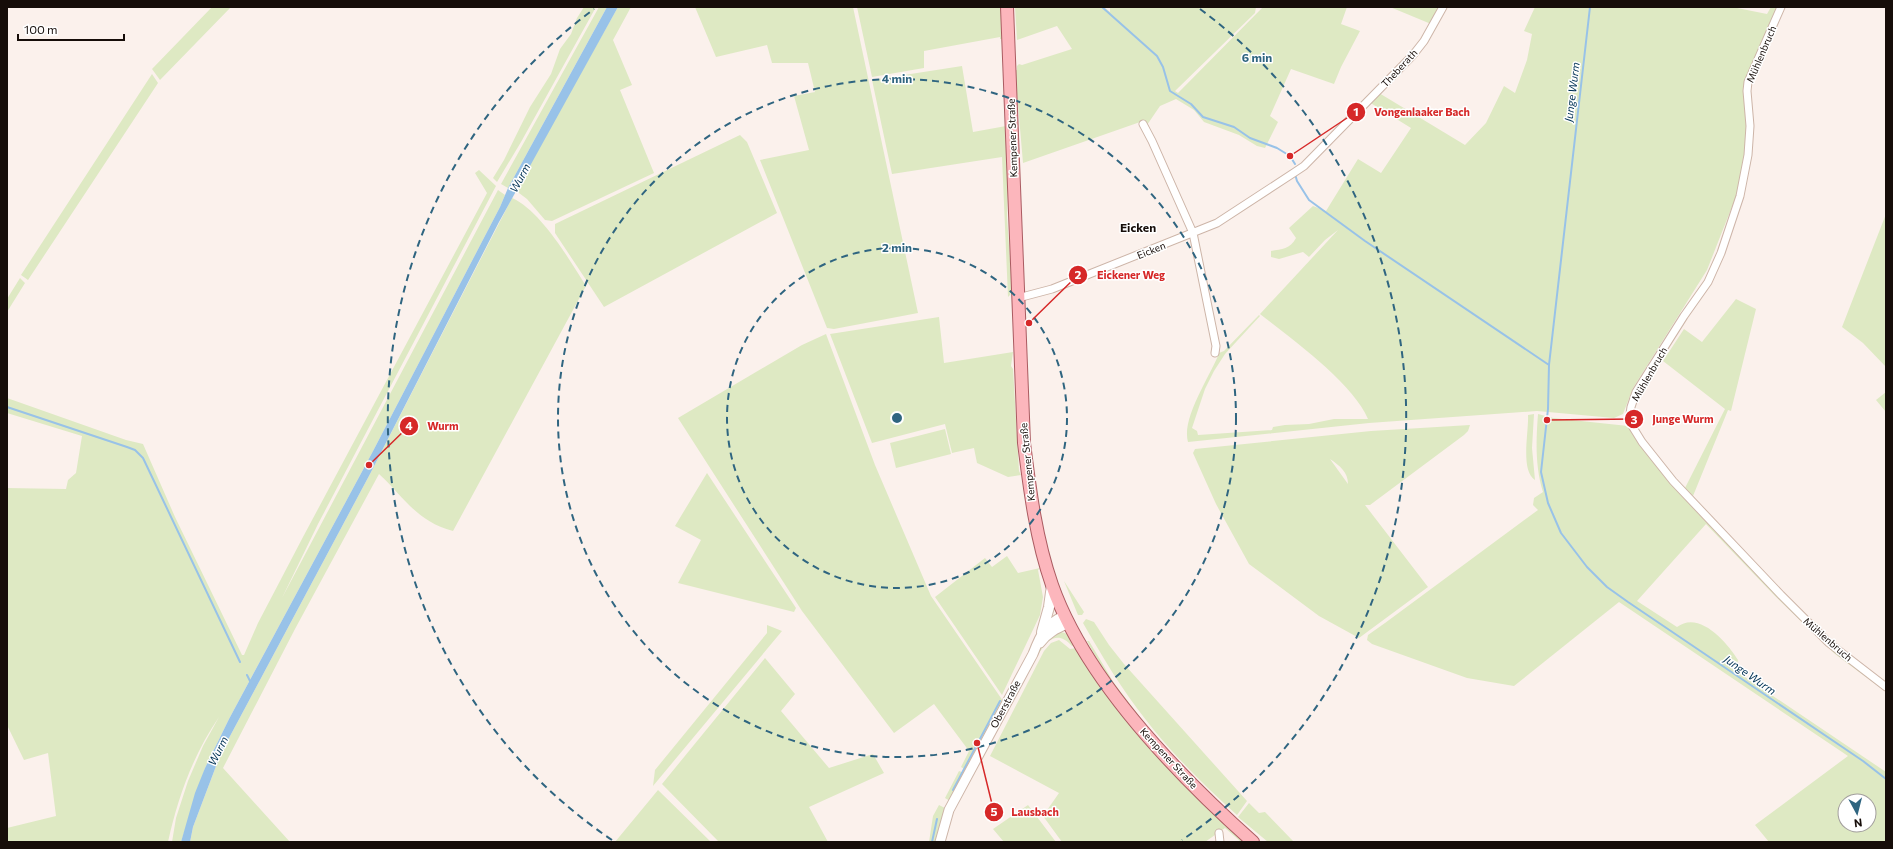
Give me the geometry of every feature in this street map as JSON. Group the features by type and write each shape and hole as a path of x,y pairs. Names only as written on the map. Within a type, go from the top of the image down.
{"main road":[{"name":"Kempener Straße","path":"1007,7 1024,443 1035,521 1052,585 1067,619 1110,689 1147,735 1211,804 1253,842"},
{"path":"1042,632 1049,607 1052,585"}],"street":[{"name":"Theberath","path":"1295,172 1304,166 1413,55 1424,41 1443,7"},
{"name":"Mühlenbruch","path":"1781,7 1748,82 1747,91 1750,126 1748,155 1740,196 1721,253 1708,282 1684,316 1636,392 1631,407 1629,421 1642,442 1673,481 1781,595 1829,643 1886,687"},
{"path":"1143,124 1192,233 1216,346 1215,353"},
{"name":"Eicken","path":"1018,298 1052,289 1216,224 1295,172"},
{"path":"1033,654 1042,632 1053,621 1067,619"},
{"path":"1033,654 1045,637 1067,619"},
{"name":"Oberstraße","path":"940,842 949,810 1033,654"},
{"path":"1219,834 1220,842"}],"green space":[{"path":"212,7 231,7 160,80 152,69"},
{"path":"584,7 596,7 497,182 493,178 504,160 530,107 551,74 560,49 571,34 577,18"},
{"path":"599,7 607,7 508,188 501,184"},
{"path":"618,7 631,7 613,40 632,85 620,90 654,173 552,221 545,220 527,199 515,190 515,187 522,173 525,172"},
{"path":"695,7 853,7 918,313 834,329 827,328 760,160 809,150 794,96 815,92 808,63 772,63 767,45 716,57"},
{"path":"857,7 1001,7 1002,39 1000,39 1000,37 924,51 924,68 872,77"},
{"path":"1015,7 1104,7 1110,12 1110,7 1256,7 1255,13 1175,91 1178,93 1263,7 1347,7 1341,24 1360,31 1341,67 1334,84 1291,69 1270,116 1278,122 1265,148 1257,146 1239,135 1204,122 1194,110 1176,99 1160,106 1147,125 1143,121 1023,163 1015,70 1017,70 1017,66 1019,64 1022,65 1072,49 1057,26 1017,40"},
{"path":"1390,7 1440,7 1431,24"},
{"path":"1535,7 1732,7 1767,14 1771,7 1777,7 1748,76 1744,94 1747,142 1739,189 1707,270 1633,388 1623,414 1614,418 1537,411 1369,423 1188,442 1187,432 1193,409 1219,353 1224,351 1259,315 1260,316 1225,354 1214,371 1205,389 1192,428 1197,431 1198,435 1272,430 1273,427 1309,424 1334,419 1368,419 1360,405 1336,377 1320,362 1260,314 1338,230 1325,240 1309,257 1303,252 1279,259 1271,257 1271,251 1285,248 1294,242 1296,238 1289,228 1313,206 1326,211 1358,159 1381,173 1411,128 1369,102 1379,93 1465,145 1486,123 1504,86 1515,93 1527,60 1532,34 1524,31"},
{"path":"962,66 973,132 1006,126 1008,174 1007,217 1012,289 1008,297 1002,157 892,174 872,80"},
{"path":"152,74 158,83 28,280 21,275"},
{"path":"740,135 747,142 777,213 604,307 555,233 555,224"},
{"path":"479,170 496,186 318,524 282,598 498,190 505,195 500,207 372,453 229,719 205,768 181,842 172,842 176,818 188,781 203,746 219,717 201,746 194,761 182,793 168,842 7,842 7,828 56,816 48,753 24,760 7,725 7,488 66,489 68,480 76,473 82,436 7,413 7,398 126,440 143,444 175,517 242,655 244,655 258,623 303,537 487,193 475,173"},
{"path":"512,198 523,204 544,224 586,286 453,531 440,527 420,515 379,474 295,629 223,768 290,842 190,842 193,827 221,753 370,474"},
{"path":"1886,214 1886,367 1863,343 1842,327"},
{"path":"20,278 25,283 7,312 7,299"},
{"path":"1736,299 1756,309 1731,411 1728,410 1693,496 1685,488 1725,409 1663,361 1684,329 1702,342"},
{"path":"939,317 944,363 1013,352 1011,366 1013,369 1019,471 1021,475 1008,477 977,463 974,448 952,453 945,424 872,443 830,334"},
{"path":"826,334 875,465 931,596 1003,701 966,770 961,767 969,751 934,704 894,733 802,611 678,418 802,345"},
{"path":"1886,392 1886,412 1876,400"},
{"path":"1534,414 1532,448 1535,480 1530,475 1526,460 1528,415"},
{"path":"1538,414 1553,418 1628,426 1652,459 1785,603 1886,689 1886,692 1835,654 1775,596 1706,524 1637,601 1677,627 1685,623 1694,622 1712,630 1727,645 1738,660 1736,671 1886,772 1886,842 1769,842 1755,825 1848,756 1619,602 1514,686 1467,678 1372,644 1367,640 1368,635 1538,510 1533,505 1534,498 1543,492 1537,463"},
{"path":"1470,425 1468,431 1464,435 1370,505 1365,505 1428,587 1359,638 1319,616 1249,564 1216,504 1193,453 1195,449 1371,431","holes":["1330,459 1345,473 1348,484"]},
{"path":"945,429 951,454 896,468 890,443"},
{"path":"707,473 796,608 794,612 678,583 701,540 675,526"},
{"path":"1007,556 1018,573 1040,568 1038,570 1043,597 1040,615 1002,695 935,597 985,558 992,567"},
{"path":"1064,581 1084,612 1082,615 1078,615"},
{"path":"1086,619 1094,622 1124,664 1247,801 1237,815 1178,758 1137,709 1097,648 1083,623"},
{"path":"767,625 782,631 653,786 655,770 767,633"},
{"path":"1057,632 1069,635 1076,645 1072,646 1064,640 1057,638 1051,640 1046,644 1026,674 1042,644"},
{"path":"1059,640 1070,649 1077,648 1249,842 1241,842 1225,828 1205,842 1062,842 1043,816 1059,793 990,756 1044,651 1051,643"},
{"path":"1087,641 1089,641 1114,683 1143,721 1142,722 1112,683"},
{"path":"765,658 795,694 781,711 829,768 873,754 884,773 809,807 828,842 719,842 662,784"},
{"path":"959,771 964,773 950,801 945,798"},
{"path":"658,790 711,842 615,842"},
{"path":"1249,803 1259,813 1265,812 1294,842 1268,842 1238,817"},
{"path":"939,805 945,808 936,842 929,842 933,816"},
{"path":"1028,805 1056,842 1004,842 993,829"}],"water":[{"path":"607,7 618,7 499,222 370,474 221,753 193,827 190,842 181,842 195,793 205,768 229,719 372,453 500,207 508,188"}],"waterway":[{"path":"1102,7 1157,56 1163,67 1170,91 1191,104 1203,117 1234,127 1250,138 1277,148 1290,156 1295,164"},
{"name":"Junge Wurm","path":"1590,7 1549,365 1548,409 1541,472 1548,503 1561,533 1587,567 1607,587 1863,761 1886,779"},
{"path":"1295,174 1297,181 1309,200 1365,241 1549,365"},
{"path":"7,407 127,447 135,450 143,458 240,662"},
{"path":"247,675 250,681"},
{"path":"953,790 1000,701"},
{"path":"932,842 937,819"}],"place":[{"name":"Vongenlaaker Bach","path":"1290,156"},
{"name":"Eickener Weg","path":"1029,323"},
{"name":"Junge Wurm","path":"1547,420"},
{"name":"Wurm","path":"369,465"},
{"name":"Lausbach","path":"977,743"}],"district":[{"name":"Eicken","path":"1138,228"}]}
